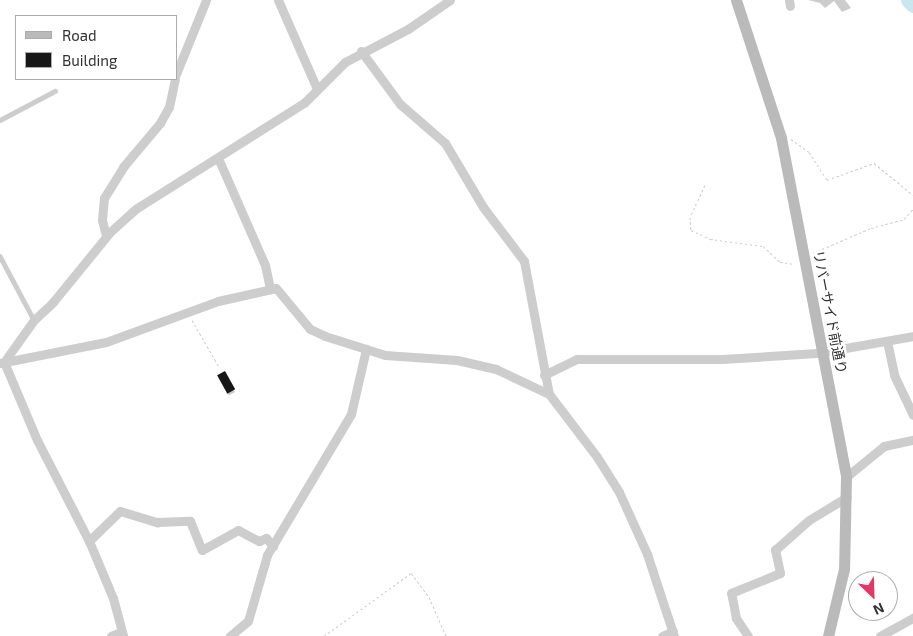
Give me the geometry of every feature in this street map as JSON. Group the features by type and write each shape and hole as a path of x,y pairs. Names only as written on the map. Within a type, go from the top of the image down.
{"street":[{"path":"178,69 206,0"},
{"path":"278,0 317,89"},
{"name":"リバーサイド前通り","path":"736,0 781,138 846,477 844,569 828,636"},
{"path":"0,377 4,365 34,320 53,302 106,236 137,208 304,103 345,62 362,51 408,29 446,1"},
{"path":"362,51 400,104 445,143 482,207 524,261 549,394 597,457 618,492 660,585 673,634 662,636"},
{"path":"106,236 102,220 104,198 123,167 160,122 169,107 175,80"},
{"path":"218,158 265,266 270,289"},
{"path":"4,365 106,342 188,311 270,289 282,292 310,329 385,355 457,360 496,369 549,394"},
{"path":"544,375 577,359 722,359 823,352 913,336"},
{"path":"888,341 894,375 913,414"},
{"path":"230,636 248,621 251,602 273,546 351,414 366,350"},
{"path":"4,365 37,440 89,541 113,598 122,634 111,636"},
{"path":"846,477 884,446 913,440"},
{"path":"748,636 736,618 731,593 780,572 775,550 809,520 847,497"},
{"path":"89,541 120,511 157,522 190,521 198,547 202,550 238,530 259,541 266,538 273,546"},
{"path":"880,636 913,618"}],"lane":[{"path":"0,120 55,91"},
{"path":"0,256 34,320"}],"path":[{"path":"781,138 787,137 802,145 827,180 874,164 913,195"},
{"path":"704,185 690,217 691,230 710,239 762,246 780,262 788,265 805,260 872,228 904,219 913,209"},
{"path":"188,311 219,367"},
{"path":"324,636 411,573 429,597 446,636"}],"building":[{"path":"225,371 235,389 227,394 217,375"}],"waterway":[{"path":"908,0 913,5"}]}
